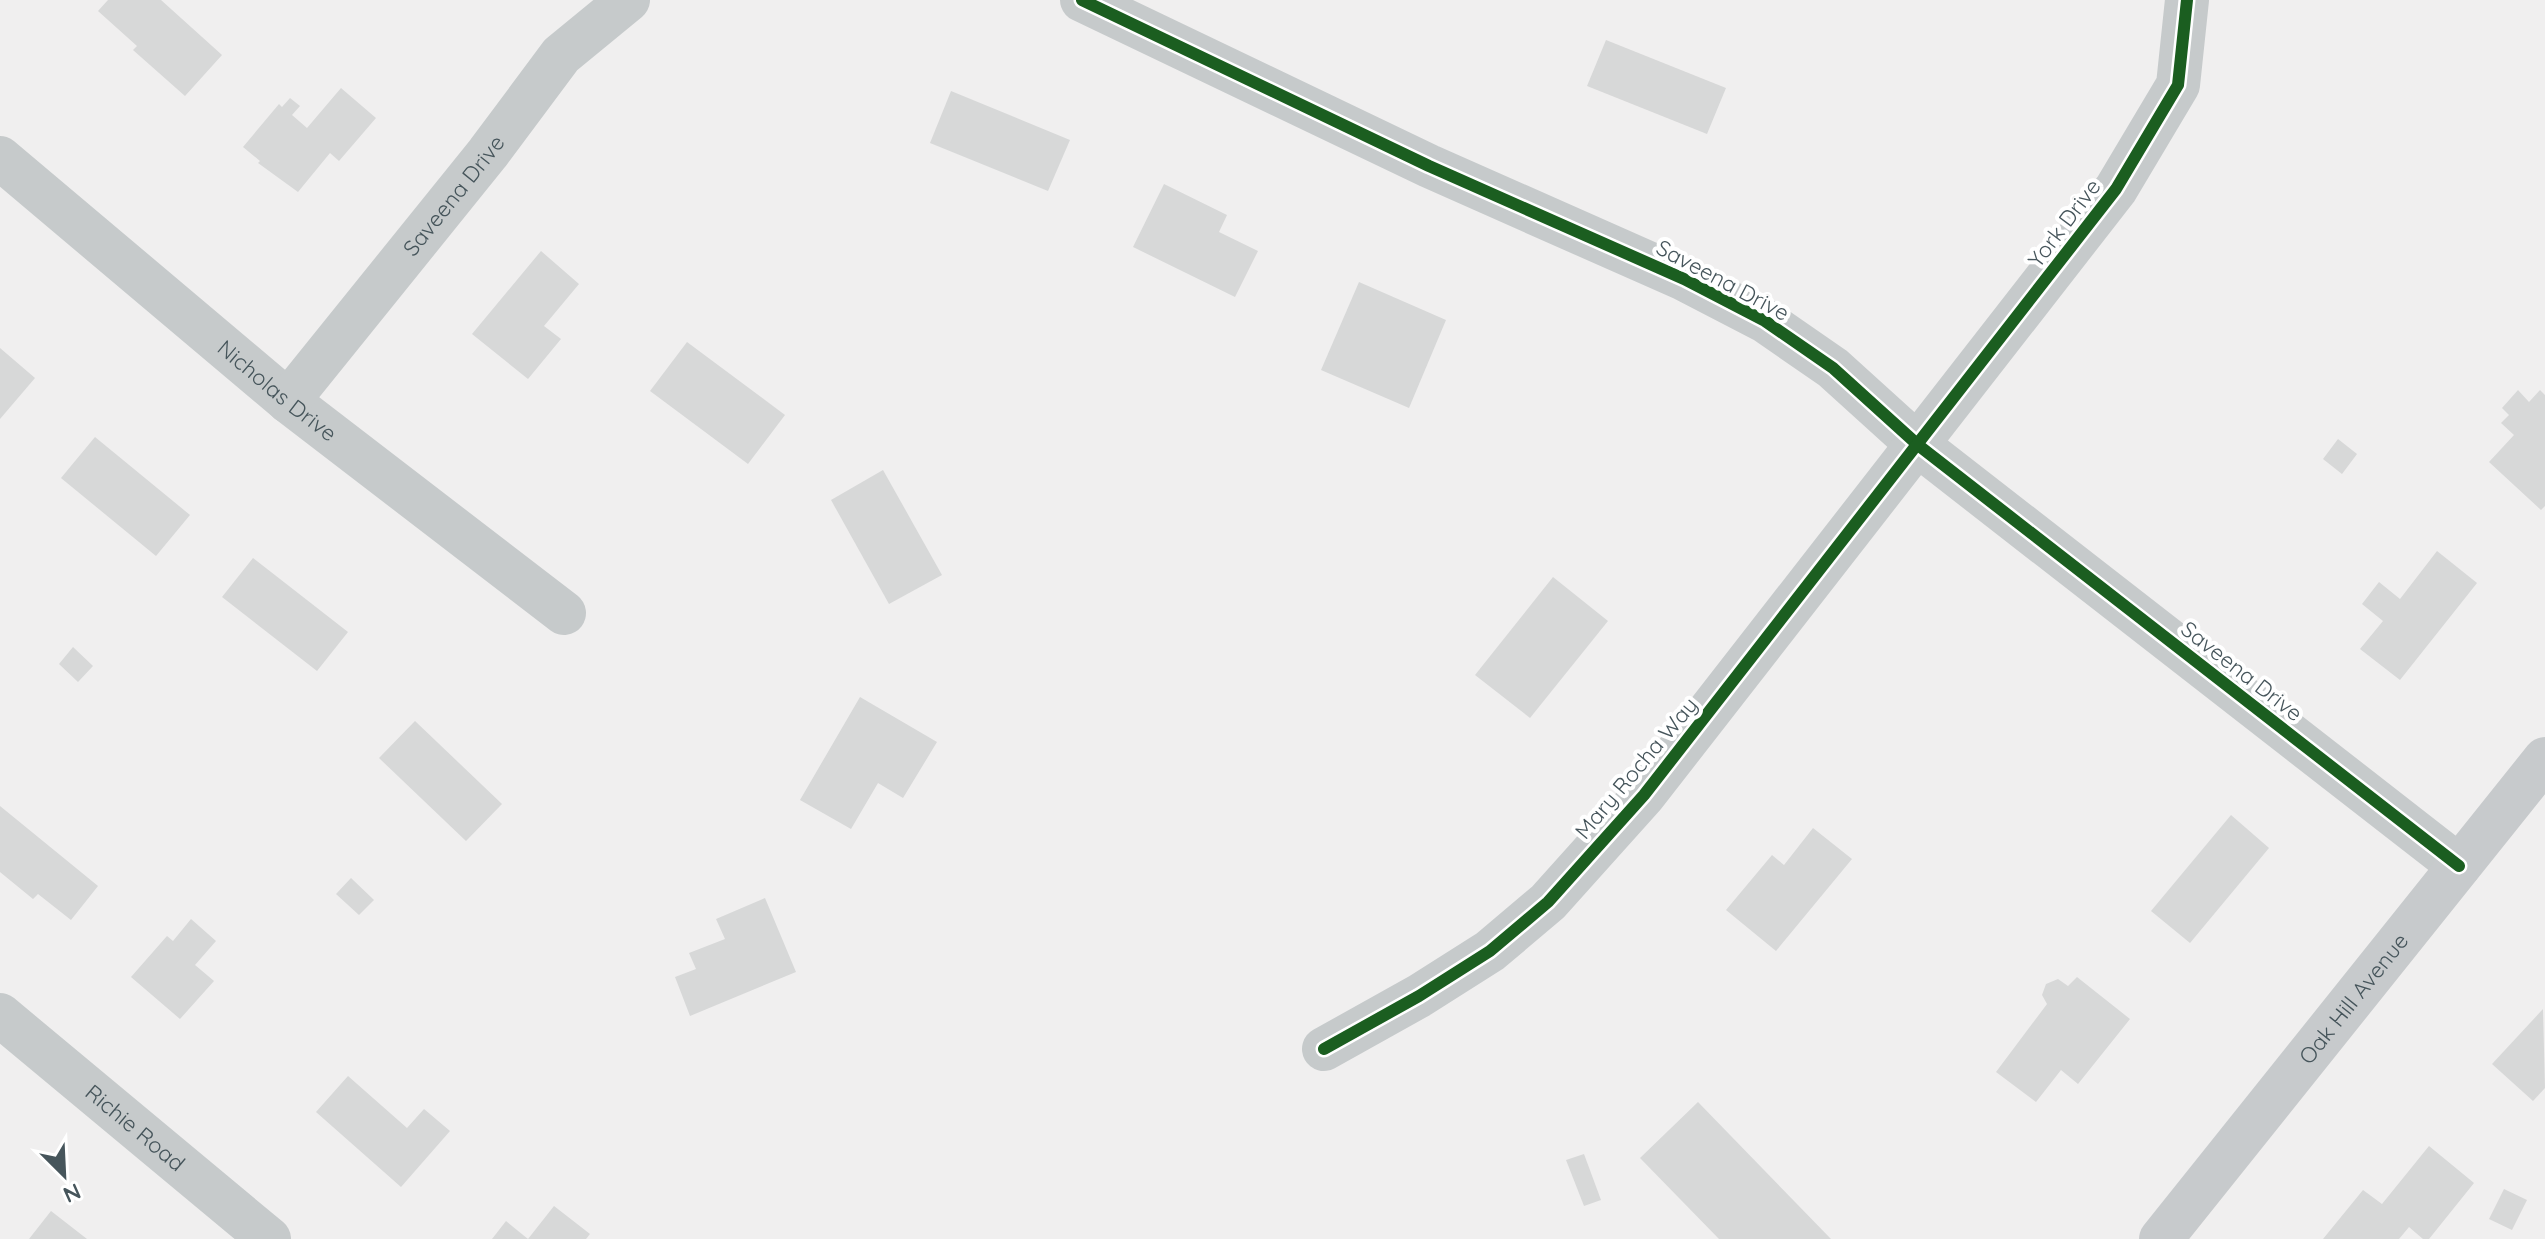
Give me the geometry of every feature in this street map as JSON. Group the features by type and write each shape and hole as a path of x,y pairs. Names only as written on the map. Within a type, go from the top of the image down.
{"main road":[{"name":"Oak Hill Avenue","path":"2161,1239 2545,759"}],"street":[{"name":"Saveena Drive","path":"288,401 488,153 561,55 628,0"},
{"name":"Saveena Drive","path":"1082,0 1429,166 1684,279 1765,321 1833,368 1918,445 2459,866"},
{"name":"York Drive","path":"1918,445 2116,189 2178,85 2187,0"},
{"name":"Nicholas Drive","path":"0,158 288,401 564,613"},
{"name":"Mary Rocha Way","path":"1324,1049 1419,996 1490,951 1548,902 1644,795 1918,445"},
{"name":"Richie Road","path":"0,1015 269,1239"}],"building":[{"path":"108,0 161,0 222,55 185,96 133,50 137,46 98,11"},
{"path":"1606,40 1726,88 1707,134 1587,86"},
{"path":"341,88 376,118 339,161 330,153 298,192 258,163 260,161 243,147 279,104 282,107 290,98 300,106 292,115 307,128"},
{"path":"951,91 1070,140 1048,191 930,143"},
{"path":"1164,184 1227,215 1219,232 1258,251 1235,297 1133,247"},
{"path":"541,251 579,284 544,326 561,339 528,379 472,334"},
{"path":"1359,282 1446,320 1409,408 1321,370"},
{"path":"687,342 785,415 748,464 650,391"},
{"path":"0,348 35,378 0,419"},
{"path":"2518,390 2529,402 2540,390 2545,395 2545,506 2541,510 2489,462 2514,435 2501,423 2509,415 2502,408"},
{"path":"95,437 190,515 156,556 61,478"},
{"path":"2338,439 2357,454 2342,474 2323,459"},
{"path":"883,470 942,575 889,604 831,500"},
{"path":"2437,551 2477,583 2400,680 2360,649 2383,621 2362,604 2379,582 2400,599"},
{"path":"253,558 348,632 317,671 222,597"},
{"path":"1553,577 1608,621 1530,718 1475,675"},
{"path":"73,647 93,666 78,682 59,664"},
{"path":"860,697 937,742 903,798 878,783 851,829 800,800"},
{"path":"415,721 502,804 466,841 379,758"},
{"path":"0,806 98,886 71,920 38,894 33,899 0,872"},
{"path":"2231,815 2269,848 2190,943 2151,911"},
{"path":"1813,828 1852,859 1776,951 1726,910 1772,855 1784,865"},
{"path":"351,878 374,900 359,915 336,894"},
{"path":"765,898 796,972 690,1016 675,977 696,969 689,953 725,939 716,919"},
{"path":"191,919 216,941 195,965 214,981 180,1019 131,977 167,936 173,941"},
{"path":"2077,977 2130,1019 2078,1084 2061,1070 2036,1102 1996,1072 2047,1004 2042,995 2046,984 2058,979 2068,986"},
{"path":"2543,1009 2545,1088 2533,1101 2492,1064"},
{"path":"348,1076 407,1128 424,1109 450,1131 401,1187 316,1112"},
{"path":"1698,1102 1831,1239 1719,1239 1640,1158"},
{"path":"2429,1146 2474,1183 2429,1239 2423,1239 2409,1227 2399,1239 2323,1239 2363,1190 2382,1204"},
{"path":"1584,1154 1601,1200 1584,1206 1566,1160"},
{"path":"2504,1189 2527,1200 2512,1230 2489,1219"},
{"path":"554,1206 590,1234 586,1239 528,1239"},
{"path":"51,1211 87,1239 29,1239"},
{"path":"506,1221 528,1239 492,1239"}],"cycle path":[{"path":"1082,0 1429,166 1684,279 1765,321 1833,368 1918,445 2459,866"},
{"path":"1324,1049 1419,996 1490,951 1548,902 1644,795 2116,189 2178,85 2187,0"}]}
